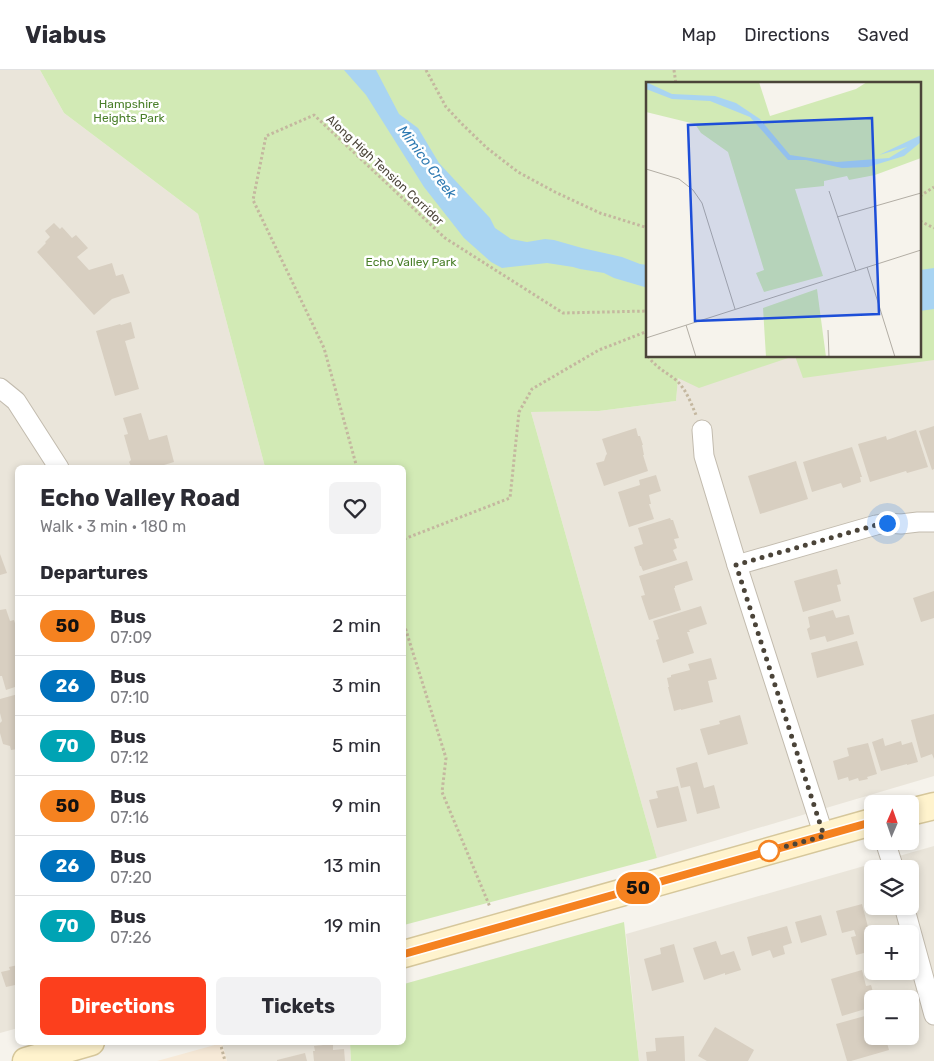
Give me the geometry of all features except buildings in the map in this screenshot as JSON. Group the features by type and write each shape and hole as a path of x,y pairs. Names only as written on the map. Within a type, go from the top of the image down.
{"main road":[{"path":"919,810 934,806"},
{"path":"406,953 864,824"},
{"path":"26,1061 81,1045"}],"street":[{"path":"0,388 16,401 57,465"},
{"path":"702,430 704,456 736,565 824,836"},
{"path":"736,565 876,525 934,522"},
{"path":"906,915 934,1014"}],"path":[{"path":"426,70 446,107 488,148 518,172 600,213 646,227"},
{"name":"Along High Tension Corridor","path":"356,465 324,348 253,200 266,136 314,115 445,238 563,313 646,311"},
{"path":"922,195 934,187"},
{"path":"922,221 934,228"},
{"path":"406,538 510,498 519,412 532,388 599,350 646,332"},
{"path":"650,358 652,363 677,381 688,396 702,430"},
{"path":"406,630 446,758 442,792 498,927"},
{"path":"221,1045 225,1061"}],"shaded area":[{"path":"0,70 40,70 64,113 198,214 264,465 15,465 15,1029 0,1033"},
{"path":"934,323 934,776 870,795 864,795 864,797 657,858 531,412 599,411 676,401 678,375 760,358 922,358 922,351"},
{"path":"934,846 934,1061 639,1061 626,934 864,866 864,915 919,915 919,860 885,860"},
{"path":"215,1045 223,1045 227,1061 157,1061"},
{"path":"223,1045 350,1045 351,1061 227,1061"}],"green space":[{"name":"Echo Valley Park","path":"40,70 934,70 934,360 803,378 796,358 922,358 922,82 646,82 646,358 788,358 699,388 678,378 676,401 599,411 531,412 657,858 406,924 406,465 264,465 198,214 64,113"},
{"path":"624,922 639,1061 351,1061 350,1045 406,1045 406,983"}],"water":[{"name":"Mimico Creek","path":"344,70 376,70 399,114 418,128 439,163 490,218 495,228 511,239 527,242 545,239 554,240 646,265 646,287 604,273 573,267 547,263 502,268 491,262 464,238 424,187 366,95"},
{"path":"934,268 934,309 922,311 922,270"}],"bus line":[{"name":"50","path":"406,953 864,824"}],"route":[{"path":"769,851 824,836 736,565 887,523"}],"park label":[{"name":"Hampshire Heights Park","path":"129,111"}]}
